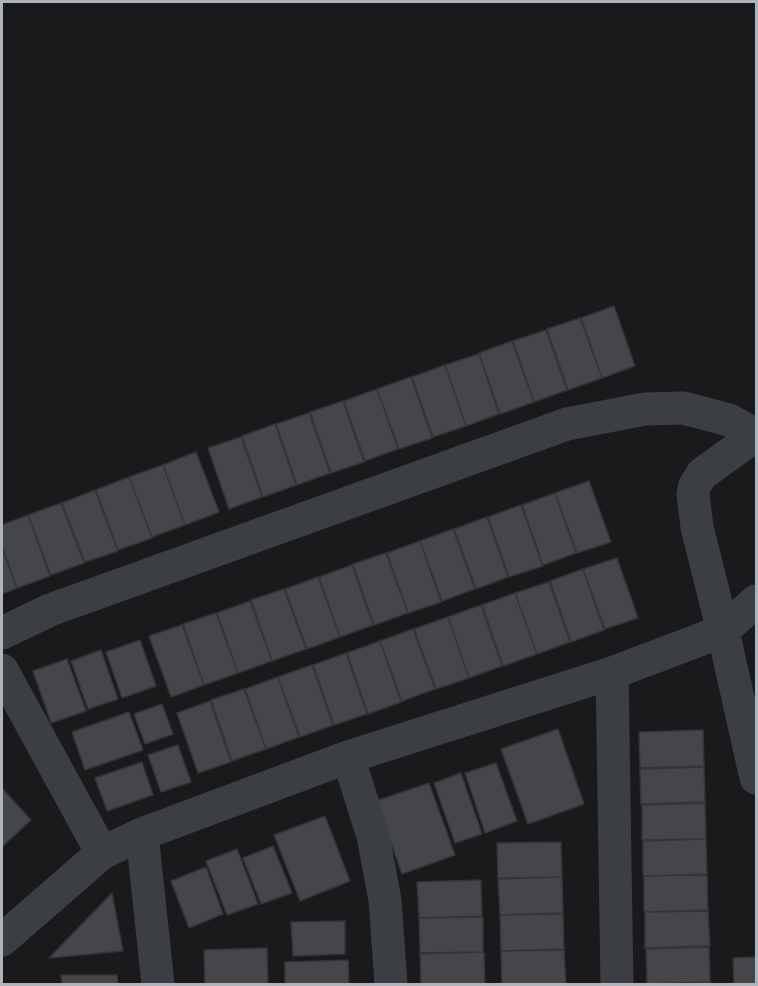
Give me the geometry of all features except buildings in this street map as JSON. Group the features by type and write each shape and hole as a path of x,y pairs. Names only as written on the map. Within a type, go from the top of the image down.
{"street":[{"path":"2,633 50,610 567,424 645,409 683,408 729,420 756,435 702,474 695,485 693,494 697,527 756,778"},
{"path":"723,631 756,601"},
{"path":"2,940 102,853 142,834 348,757 612,673 723,631 756,630"},
{"path":"2,670 102,853"},
{"path":"612,673 617,984"},
{"path":"348,757 373,836 383,889 391,984"},
{"path":"142,834 158,984"}]}
